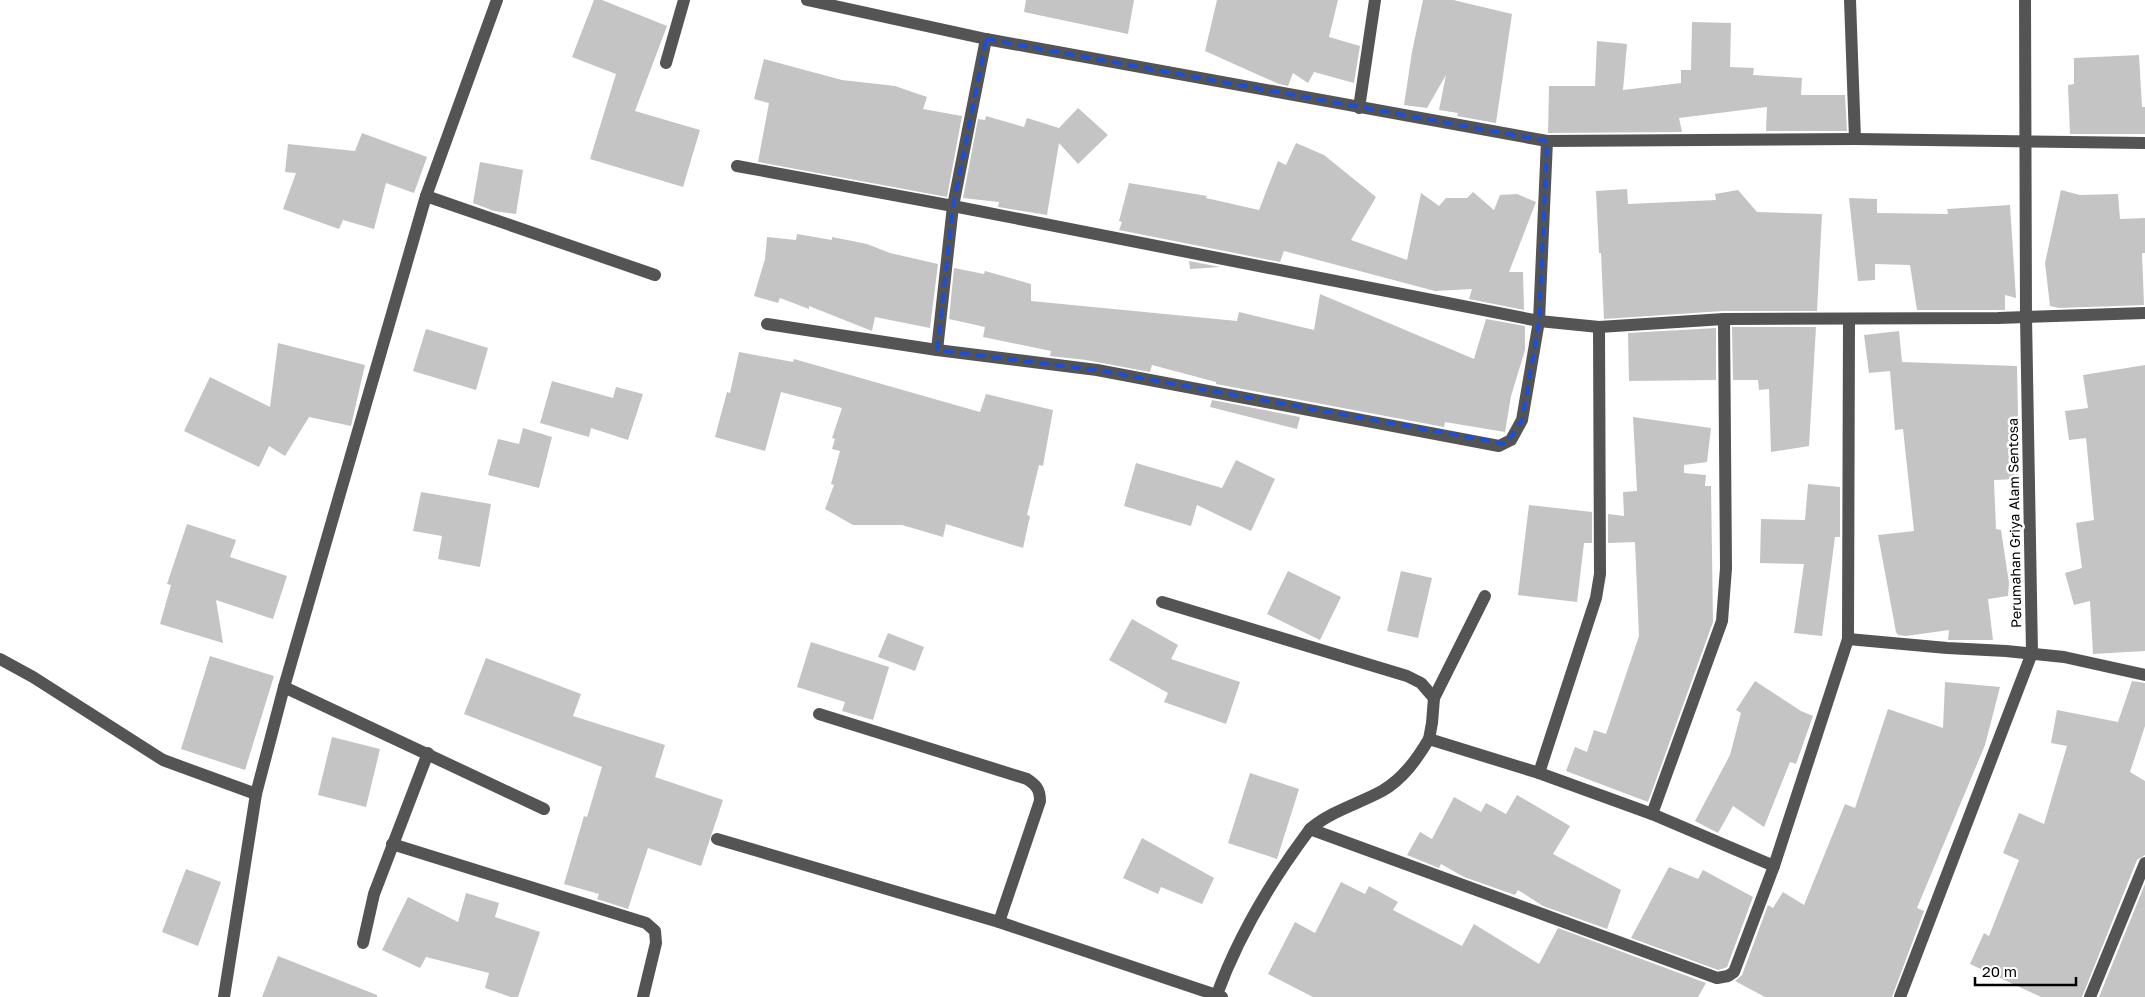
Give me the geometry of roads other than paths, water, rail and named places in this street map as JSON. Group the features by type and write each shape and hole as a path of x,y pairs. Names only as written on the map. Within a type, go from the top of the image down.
{"street":[{"path":"224,997 256,794 284,687 426,196 497,0"},
{"path":"666,63 684,0"},
{"path":"808,0 986,39 1547,141 1855,139 2145,143"},
{"path":"1359,108 1375,0"},
{"path":"1850,0 1855,139"},
{"name":"Perumahan Griya Alam Sentosa","path":"1900,997 2032,653 2026,317 2025,0"},
{"path":"937,350 953,206 986,39"},
{"path":"767,324 937,350 1097,370 1499,446 1512,440 1522,420 1538,321 1547,141"},
{"path":"737,166 953,206 1538,321 1599,327 1724,319 1849,320 2145,313"},
{"path":"426,196 655,275"},
{"path":"1652,814 1722,622 1726,568 1724,319"},
{"path":"1310,829 1717,978 1728,976 1734,972 1774,866 1848,639 1849,320"},
{"path":"1539,773 1596,598 1600,574 1599,327"},
{"path":"717,839 999,922 1218,996 1238,943 1282,867 1310,829 1321,819 1383,790 1401,776 1416,759 1428,739 1432,723 1434,698 1485,596"},
{"path":"1162,602 1407,676 1421,683 1434,698"},
{"path":"1848,639 2032,653 2064,657 2145,675"},
{"path":"0,659 33,677 163,760 256,794"},
{"path":"284,687 544,809"},
{"path":"819,714 1027,779 1035,784 1040,791 1040,801 999,922"},
{"path":"1428,739 1539,773 1652,814 1774,866"},
{"path":"363,943 374,894 428,753"},
{"path":"392,844 646,923 654,931 656,942 643,997"},
{"path":"2090,997 2145,863"}]}
